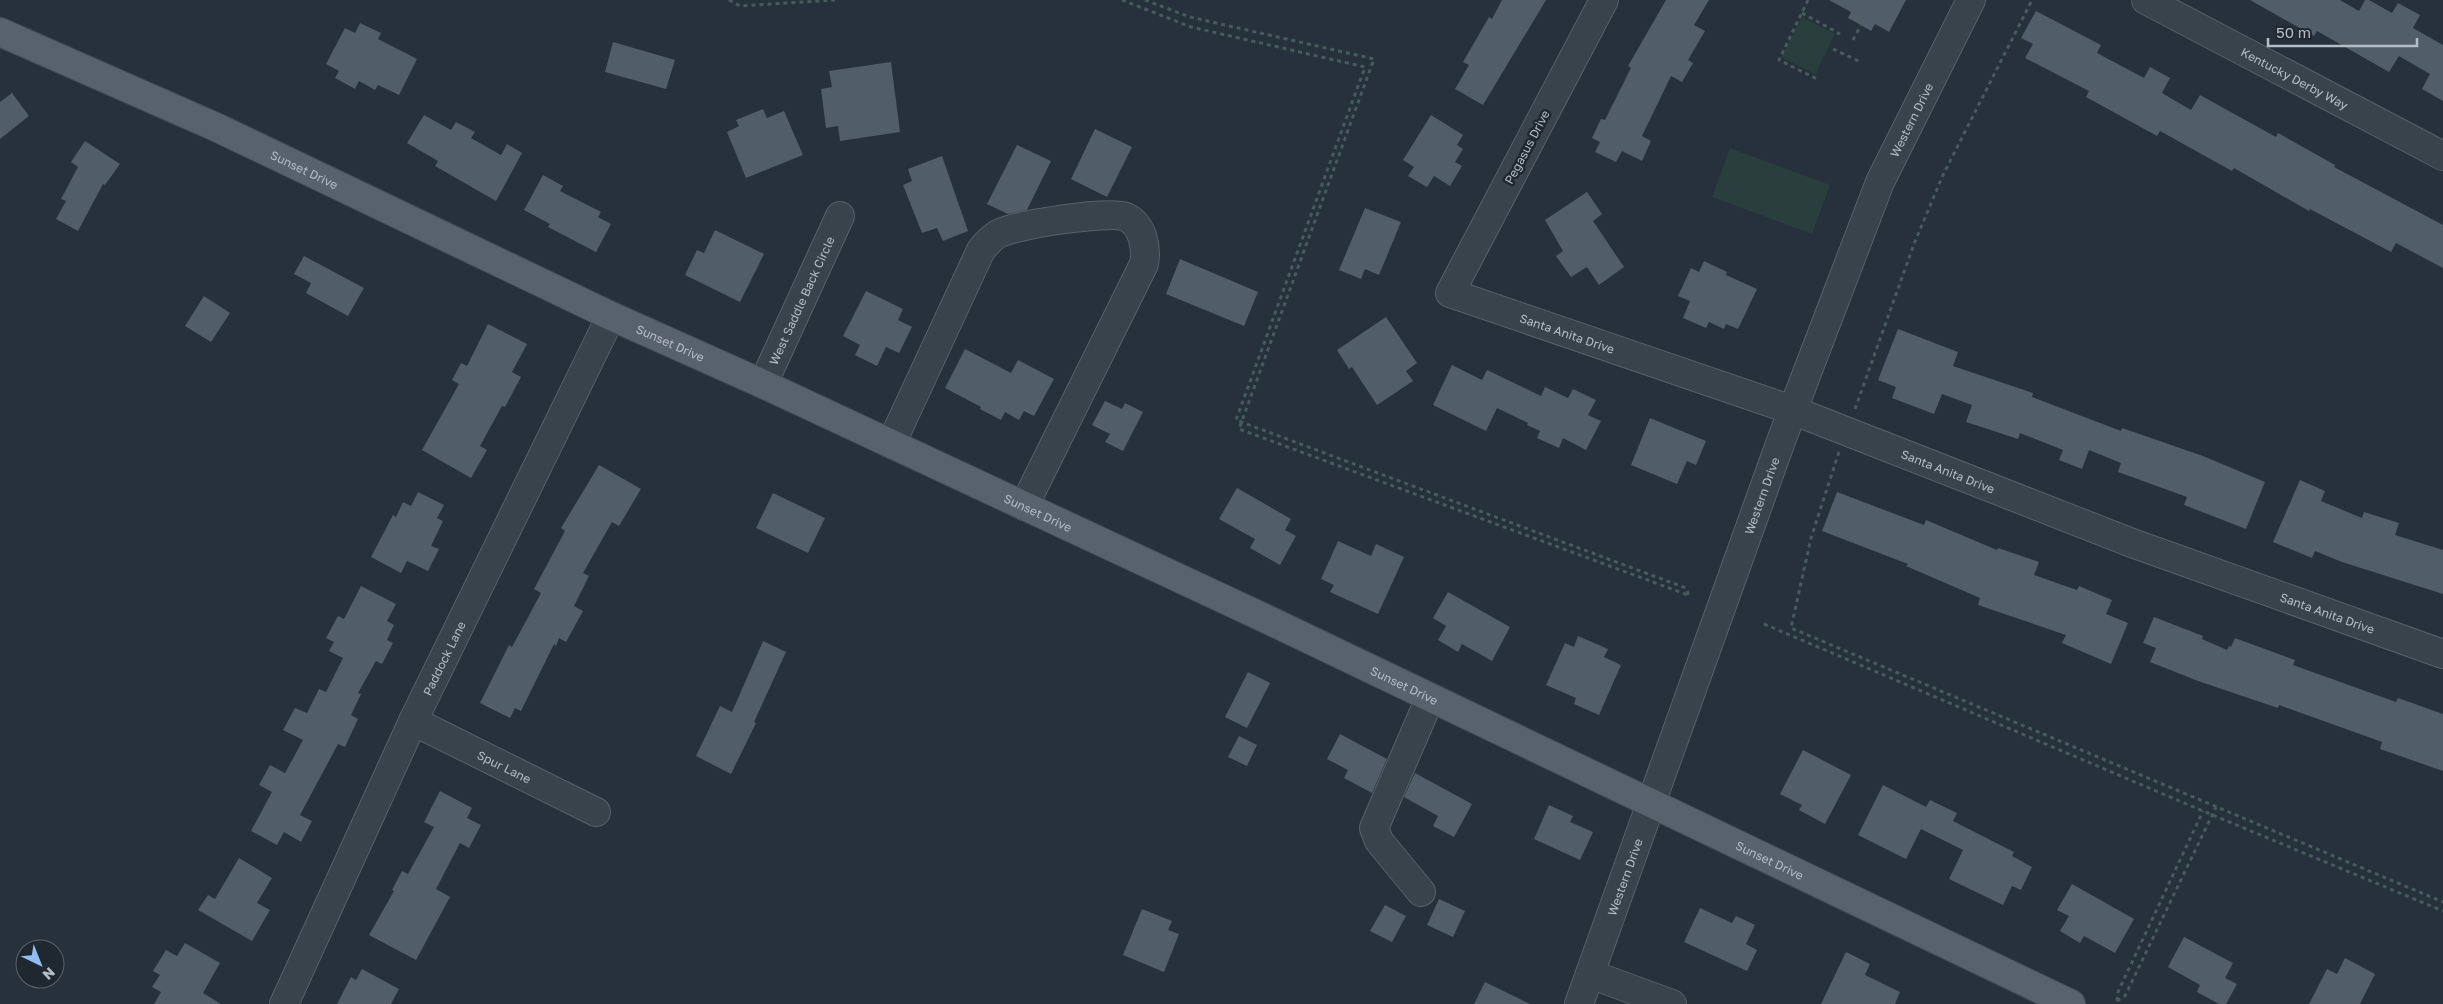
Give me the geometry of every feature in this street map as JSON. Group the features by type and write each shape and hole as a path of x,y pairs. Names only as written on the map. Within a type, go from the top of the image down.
{"main road":[{"name":"Sunset Drive","path":"0,32 218,128 611,316 764,384 1024,506 2071,1004"}],"street":[{"name":"Pegasus Drive","path":"1450,293 1604,0"},
{"name":"Western Drive","path":"1579,1004 1792,410 1880,182 1970,0"},
{"name":"Kentucky Derby Way","path":"2146,0 2443,156"},
{"path":"891,444 977,259 988,241 998,234 1019,228 1097,214 1126,217 1140,232 1146,255 1144,264 1024,506"},
{"name":"West Saddle Back Circle","path":"764,384 840,216"},
{"name":"Santa Anita Drive","path":"1450,293 1792,410 2132,543 2443,654"},
{"name":"Paddock Lane","path":"284,1004 413,721 611,316"},
{"path":"1421,892 1379,841 1374,828 1430,698"},
{"name":"Spur Lane","path":"413,721 596,812"},
{"path":"1590,974 1672,1004"}],"path":[{"path":"729,0 740,6 835,0"},
{"path":"1122,0 1191,27 1365,67 1236,420 1242,422 1686,588 1689,596 1239,430 1242,422 1374,59 1190,17 1146,0"},
{"path":"1808,0 1779,60 1819,80"},
{"path":"1853,415 1914,244 1943,175 2032,0"},
{"path":"1802,13 1840,34"},
{"path":"1852,40 1861,25"},
{"path":"1833,49 1861,62"},
{"path":"1840,452 1811,538 1792,628 2443,902"},
{"path":"1764,624 2202,811 2443,911"},
{"path":"2202,811 2118,992 2117,1001 2125,996 2216,806"}],"green space":[{"path":"1802,17 1835,34 1815,74 1781,57"},
{"path":"1730,148 1830,185 1812,234 1712,197"}],"building":[{"path":"1502,0 1546,0 1483,105 1455,89 1469,65 1463,62 1489,17 1492,19"},
{"path":"1666,0 1709,0 1694,25 1705,31 1688,60 1693,63 1682,82 1671,76 1642,136 1651,141 1642,161 1622,151 1616,162 1595,152 1600,142 1592,138 1601,119 1605,120 1631,68 1628,66"},
{"path":"1829,0 1906,0 1889,32 1875,24 1871,31 1848,18 1851,12"},
{"path":"2250,0 2340,0 2359,11 2365,0 2369,0 2392,13 2398,3 2420,15 2413,28 2443,45 2443,101 2422,89 2430,74 2399,56 2389,72 2317,31 2314,36"},
{"path":"2036,11 2101,45 2097,53 2144,78 2150,67 2170,78 2162,93 2191,110 2200,95 2276,137 2278,133 2335,165 2334,167 2443,225 2443,268 2396,243 2391,252 2310,209 2309,211 2234,168 2232,171 2160,131 2157,136 2086,97 2089,91 2025,58 2033,44 2021,38"},
{"path":"360,23 381,33 378,39 417,59 399,95 378,85 375,90 359,81 355,89 335,78 339,71 326,64 345,28 355,33"},
{"path":"613,42 675,60 666,89 605,72"},
{"path":"891,62 900,132 840,141 838,126 826,128 821,89 832,87 829,71"},
{"path":"12,93 29,116 0,139 0,102"},
{"path":"763,109 767,118 784,111 803,155 746,178 727,132 739,126 736,120"},
{"path":"424,115 451,130 456,122 475,132 471,138 501,155 507,144 522,153 496,201 435,166 438,161 407,143"},
{"path":"1431,115 1463,135 1457,145 1463,149 1455,162 1462,166 1450,186 1434,176 1427,187 1408,176 1414,167 1403,160"},
{"path":"1095,129 1132,147 1107,197 1071,179"},
{"path":"85,141 120,164 105,185 103,184 78,231 56,219 66,201 61,199 78,167 71,162"},
{"path":"1017,145 1051,161 1027,210 1008,214 987,204"},
{"path":"942,156 968,231 943,241 937,228 922,233 903,185 912,181 908,169"},
{"path":"543,175 563,186 560,191 601,212 598,217 611,224 596,252 548,227 550,224 524,210"},
{"path":"1587,192 1602,214 1593,221 1624,267 1599,285 1587,267 1571,277 1556,256 1563,251 1545,220"},
{"path":"1365,208 1401,222 1379,275 1365,269 1361,279 1339,270"},
{"path":"715,230 764,254 740,302 685,275 697,250 704,253"},
{"path":"304,256 364,288 348,316 306,293 311,283 294,274"},
{"path":"1180,259 1258,292 1244,326 1166,294"},
{"path":"1704,261 1727,272 1726,275 1757,289 1738,329 1726,324 1724,329 1709,322 1706,328 1683,318 1690,301 1678,296 1691,268 1699,272"},
{"path":"866,291 903,309 898,320 912,327 899,353 886,347 877,366 855,355 860,345 843,336"},
{"path":"204,296 230,313 211,342 185,326"},
{"path":"1386,317 1417,363 1406,371 1413,381 1377,405 1352,367 1349,369 1337,350"},
{"path":"488,324 527,344 512,372 521,377 505,407 502,406 480,446 487,450 471,478 422,450 459,384 452,380 461,363 467,366"},
{"path":"1898,329 1958,352 1953,366 2033,393 2032,397 2121,431 2122,428 2203,456 2265,482 2246,529 2184,505 2187,497 2118,472 2121,463 2089,450 2082,469 2059,460 2063,450 2020,433 2018,439 1966,422 1972,405 1942,394 1934,414 1892,398 1896,387 1878,380"},
{"path":"965,349 1011,373 1018,360 1054,379 1034,416 1024,411 1019,420 1005,412 1001,420 945,388"},
{"path":"1452,365 1482,380 1487,370 1541,396 1545,387 1568,398 1573,389 1596,400 1588,415 1601,421 1586,450 1563,438 1559,448 1537,438 1540,431 1497,408 1486,431 1433,405"},
{"path":"1105,401 1122,409 1125,403 1143,412 1123,451 1105,442 1110,434 1092,425"},
{"path":"1650,418 1706,441 1696,465 1687,461 1677,484 1631,465"},
{"path":"599,465 641,489 619,526 612,522 583,573 589,576 574,606 583,611 566,642 559,638 556,646 554,644 521,711 515,708 510,718 480,703 509,645 512,647 541,593 534,589 565,531 561,528"},
{"path":"2300,480 2325,491 2321,501 2362,518 2364,512 2399,523 2395,535 2443,550 2443,594 2342,562 2315,551 2312,558 2273,542"},
{"path":"1237,488 1291,519 1285,530 1296,536 1280,565 1250,548 1255,539 1219,519"},
{"path":"418,492 444,505 437,518 443,521 431,546 439,549 428,571 407,561 401,573 371,557 393,515 396,517 403,502 411,506"},
{"path":"1837,492 1924,525 1926,520 1997,550 1998,548 2039,562 2034,575 2077,590 2079,586 2112,600 2106,614 2128,623 2111,664 2062,643 2066,635 1978,605 1980,598 1906,566 1908,564 1822,531"},
{"path":"773,493 825,518 808,553 756,528"},
{"path":"1338,541 1371,556 1376,544 1404,557 1378,614 1330,592 1334,585 1321,579"},
{"path":"361,586 396,604 387,621 394,625 387,640 393,643 382,664 376,661 358,693 361,694 351,715 358,719 345,747 338,744 300,815 312,821 301,842 284,832 277,845 251,831 272,792 259,785 270,765 285,773 303,740 283,730 295,708 307,713 319,689 326,692 343,658 329,651 334,642 326,638 338,616 344,619"},
{"path":"1448,592 1510,627 1492,661 1462,644 1458,652 1438,640 1446,626 1433,618"},
{"path":"2154,617 2203,636 2202,639 2227,650 2229,646 2231,647 2235,638 2295,660 2293,665 2396,702 2398,698 2443,714 2443,771 2380,749 2382,742 2279,705 2278,708 2198,681 2150,662 2156,648 2143,643"},
{"path":"1578,636 1608,649 1604,657 1621,665 1599,715 1574,704 1576,698 1546,685 1565,643 1574,647"},
{"path":"763,641 786,652 754,722 756,723 731,774 696,756 720,706 732,712"},
{"path":"1248,672 1270,683 1247,728 1225,717"},
{"path":"1340,734 1387,759 1372,793 1344,778 1348,770 1327,759"},
{"path":"1239,736 1257,745 1247,766 1228,757"},
{"path":"1803,750 1851,775 1825,824 1799,810 1802,805 1780,794"},
{"path":"1415,773 1472,804 1454,837 1433,826 1438,816 1404,797"},
{"path":"1883,785 1926,807 1930,800 1957,813 1953,821 2014,852 2012,856 2032,867 2021,890 2012,886 2003,905 1949,879 1963,850 1921,829 1906,859 1858,835"},
{"path":"440,791 472,808 467,818 481,825 469,848 460,843 436,889 450,897 416,960 369,935 394,891 392,890 402,871 408,874 434,827 424,822"},
{"path":"1549,805 1573,816 1570,822 1593,832 1580,860 1534,839"},
{"path":"239,858 272,878 257,903 270,910 252,941 198,910 208,895 215,899"},
{"path":"2072,884 2134,919 2115,953 2084,936 2080,943 2060,931 2069,916 2057,910"},
{"path":"1439,899 1465,911 1453,937 1427,925"},
{"path":"1385,905 1406,916 1392,942 1370,931"},
{"path":"1700,908 1732,923 1736,916 1755,925 1746,944 1757,950 1747,971 1684,942"},
{"path":"1142,909 1172,921 1168,930 1179,934 1164,972 1123,955"},
{"path":"2184,937 2233,963 2225,978 2237,984 2226,1004 2219,1004 2197,992 2200,985 2168,967"},
{"path":"185,943 220,963 203,993 221,1004 154,1004 161,992 152,987 160,975 153,971 166,950 177,956"},
{"path":"1846,952 1870,964 1865,975 1900,992 1895,1004 1821,1004"},
{"path":"2345,958 2375,974 2360,1004 2309,1004 2327,969 2337,974"},
{"path":"362,969 399,989 391,1004 337,1004 351,977 356,980"},
{"path":"1485,982 1530,1004 1474,1004"}]}
